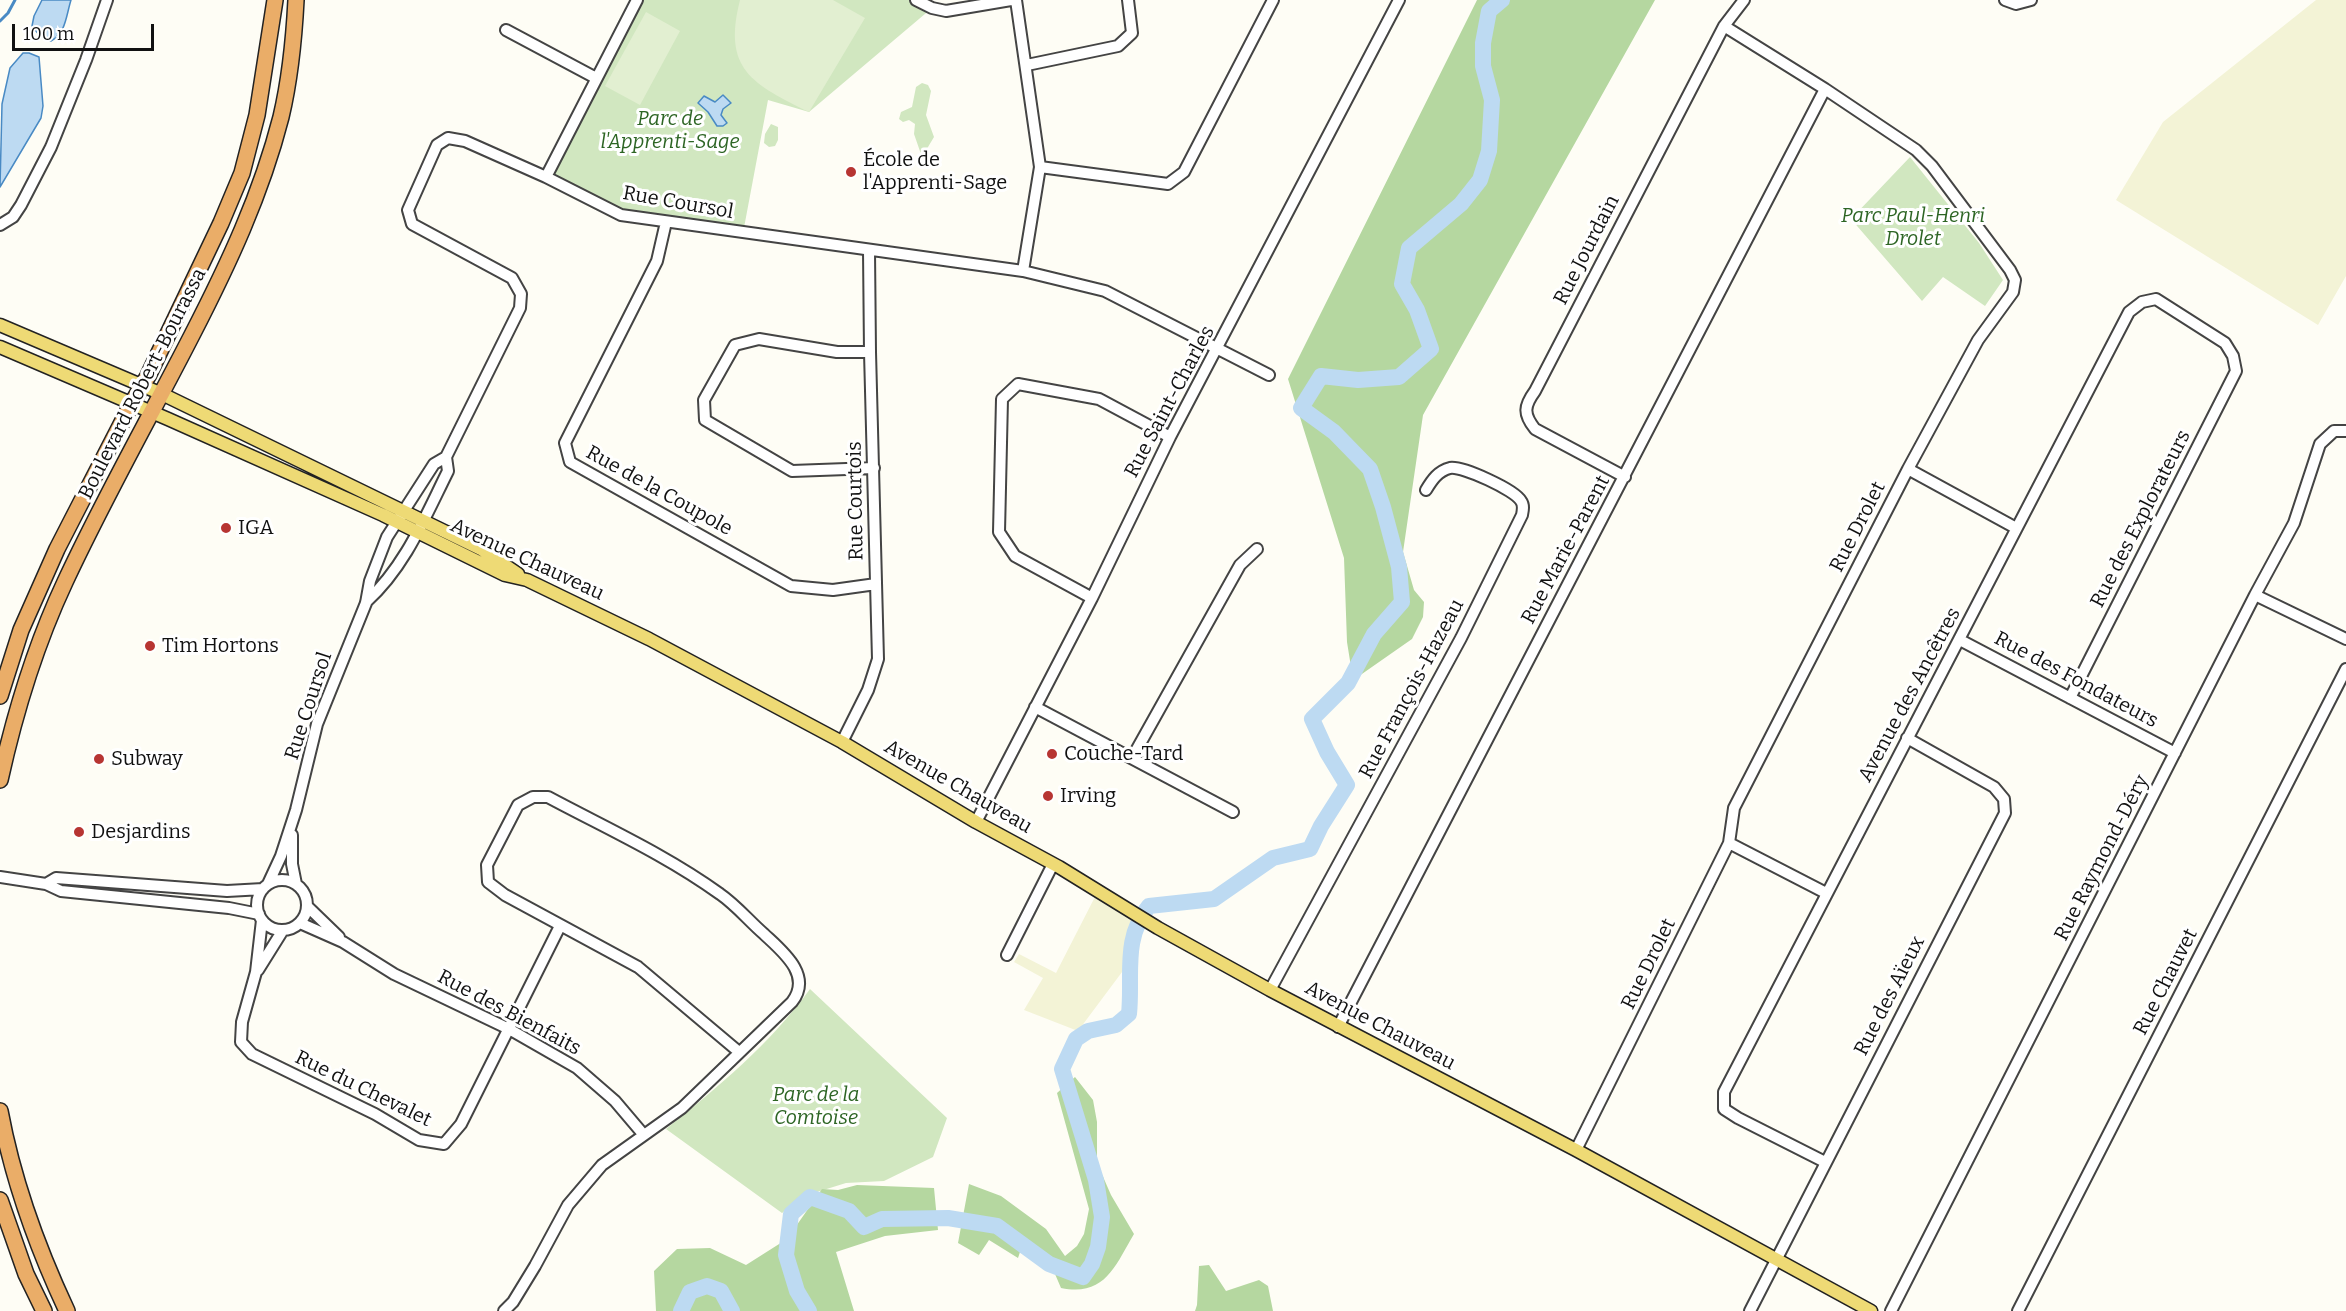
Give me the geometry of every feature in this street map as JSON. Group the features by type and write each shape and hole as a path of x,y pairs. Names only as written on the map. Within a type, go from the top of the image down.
{"highway":[{"name":"Boulevard Robert-Bourassa","path":"0,696 21,630 57,549 142,385 221,223 242,173 257,115 275,0"},
{"name":"Boulevard Robert-Bourassa","path":"0,780 14,717 44,632 65,582 233,255 262,178 281,116 294,30 296,0"},
{"path":"0,1111 12,1166 28,1217 46,1266 67,1311"},
{"path":"0,1200 23,1266 44,1311"}],"main road":[{"path":"0,325 162,394 400,516"},
{"path":"0,347 400,516"},
{"name":"Avenue Chauveau","path":"400,516 481,549 526,579 650,639 842,742 976,822 1053,864 1158,928 1270,990 1576,1150 1871,1311"}],"street":[{"path":"0,225 13,217 21,206 51,147 107,0"},
{"path":"546,177 637,0"},
{"path":"916,0 932,8 946,11 1011,0"},
{"path":"1016,0 1040,167 1023,271"},
{"path":"1027,65 1118,46 1132,33 1128,0"},
{"path":"1040,167 1168,184 1184,172 1273,0"},
{"name":"Rue Saint-Charles","path":"976,822 1092,598 1170,437 1399,0"},
{"name":"Rue Jourdain","path":"1625,477 1535,429 1525,412 1527,402 1724,26 1744,0"},
{"path":"2005,0 2016,4 2031,0"},
{"name":"Rue Drolet","path":"1576,1150 1729,843 1734,808 1908,469 1978,340 2013,292 2015,280 2010,270 1932,166 1916,150 1825,89 1724,26"},
{"path":"506,30 596,78"},
{"name":"Rue Marie-Parent","path":"1338,1027 1825,89"},
{"name":"Rue Coursol","path":"265,886 281,856 317,724 366,603 370,581 387,537 434,464 446,457 520,308 521,294 512,278 412,224 408,210 410,202 437,145 448,138 465,141 546,177 621,215 1023,271 1105,291 1269,375"},
{"name":"Rue de la Coupole","path":"666,222 657,261 565,443 570,462 791,586 833,590 876,584"},
{"name":"Rue Courtois","path":"842,742 868,690 878,659 869,251"},
{"name":"Avenue des Ancêtres","path":"1825,1162 1724,1109 1724,1092 2128,312 2142,302 2156,299 2225,343 2233,356"},
{"path":"870,352 837,352 759,339 735,345 704,400 705,420 792,471 874,468"},
{"name":"Rue des Explorateurs","path":"2070,698 2236,371 2233,356"},
{"path":"1092,598 1015,556 999,532 1002,399 1018,384 1099,399 1170,437"},
{"name":"Rue Raymond-Déry","path":"1891,1311 2255,595 2294,523 2320,444 2334,432 2346,432"},
{"name":"Rue Coursol","path":"366,603 381,589 421,525 448,471 446,457"},
{"name":"Rue François-Hazeau","path":"1270,990 1461,638 1524,507 1521,500 1514,494 1467,470 1452,468 1443,471 1435,476 1426,490"},
{"path":"1908,469 2016,528"},
{"path":"1132,758 1240,565 1257,549"},
{"path":"2255,595 2346,639"},
{"name":"Rue des Fondateurs","path":"1960,640 2175,753"},
{"name":"Rue Chauvet","path":"2018,1311 2346,669"},
{"path":"1035,707 1233,812"},
{"name":"Rue des Aïeux","path":"1750,1311 2005,813 2004,799 1994,787 1907,738"},
{"path":"504,1311 513,1302 535,1266 568,1205 602,1165 682,1108 792,1002 796,997 800,980 791,959 722,895 667,859 548,797 533,797 518,805 487,865 488,882 505,895 638,967 739,1052"},
{"name":"Rue Coursol","path":"292,822 292,864 296,884"},
{"path":"1729,843 1826,893"},
{"path":"1007,955 1053,864"},
{"path":"0,877 46,884 61,891 229,908 260,917 275,929 284,930 300,923 308,907 305,894 296,884 282,879 265,886 227,891 56,878 46,884"},
{"path":"260,917 257,901 265,886"},
{"name":"Rue des Bienfaits","path":"308,907 343,942"},
{"name":"Rue du Chevalet","path":"260,917 256,972 242,1027 241,1042 252,1054 375,1114 419,1140 444,1144 461,1124 560,926"},
{"name":"Rue des Bienfaits","path":"300,923 343,942 394,974 509,1029 577,1068 615,1101 644,1134"},
{"name":"Rue du Chevalet","path":"256,972 284,930"}],"green space":[{"name":"Parc de l'Apprenti-Sage","path":"637,0 916,0 932,8 809,112 768,100 743,233 621,215 546,177"},
{"path":"740,0 833,0 865,18 809,112 772,93 747,72 739,59 735,43 735,24"},
{"path":"1477,0 1655,0 1423,415 1403,552 1414,590 1424,602 1423,617 1412,639 1349,683 1351,667 1347,642 1344,558 1288,379"},
{"path":"2316,0 2346,0 2346,276 2318,325 2116,200 2163,122"},
{"path":"646,12 680,31 640,105 605,86"},
{"path":"922,83 928,85 931,91 926,115 934,137 922,157 914,134 915,124 909,120 903,122 899,119 901,112 912,107 916,87"},
{"path":"771,124 778,127 778,140 775,146 769,147 764,143 765,134"},
{"name":"Parc Paul-Henri Drolet","path":"1910,157 1979,243 2003,280 1985,306 1943,277 1922,301 1851,219"},
{"path":"1098,891 1140,917 1134,929 1128,964 1078,1031 1024,1010 1043,978 1014,962 1019,954 1056,973"},
{"name":"Parc de la Comtoise","path":"810,989 947,1118 933,1157 884,1181 846,1183 804,1196 782,1213 666,1129 724,1081 761,1046"},
{"path":"1075,1077 1093,1100 1097,1122 1097,1163 1111,1195 1134,1234 1107,1276 1088,1288 1076,1290 1061,1288 1055,1274 1020,1252 1018,1258 989,1240 979,1255 958,1243 969,1184 1001,1196 1046,1229 1065,1256 1077,1246 1084,1234 1089,1209 1057,1093"},
{"path":"857,1185 934,1188 938,1230 885,1236 836,1252 854,1311 656,1311 654,1271 677,1249 710,1248 746,1265 787,1239 822,1189 838,1190"},
{"path":"1209,1265 1226,1291 1259,1280 1268,1286 1273,1311 1195,1311 1199,1266"}],"water":[{"path":"42,0 71,0 63,29 51,41 40,36 32,26"},
{"path":"23,53 39,57 43,106 41,118 0,187 2,104 10,68"},
{"path":"723,95 731,103 723,109 721,115 727,123 717,126 708,112 698,103 704,96 715,102"}],"waterway":[{"path":"0,21 8,13 15,0"},
{"path":"809,1311 797,1291 786,1255 791,1214 810,1197 849,1211 864,1227 882,1219 948,1218 997,1226 1049,1264 1083,1277 1092,1264 1098,1247 1102,1217 1096,1180 1062,1069 1076,1039 1088,1031 1116,1025 1129,1014 1132,944 1135,931 1149,906 1214,899 1273,858 1310,849 1321,826 1347,785 1327,752 1312,719 1348,683 1374,634 1402,602 1399,567 1370,469 1334,432 1301,408 1321,376 1358,380 1399,377 1431,349 1417,310 1402,284 1409,248 1461,204 1480,180 1489,151 1492,100 1483,66 1483,43 1489,11 1502,0"},
{"path":"681,1311 690,1292 707,1286 721,1291 732,1311"}],"place":[{"name":"École de l'Apprenti-Sage","path":"851,172"},
{"name":"IGA","path":"226,528"},
{"name":"Tim Hortons","path":"150,646"},
{"name":"Couche-Tard","path":"1052,754"},
{"name":"Subway","path":"99,759"},
{"name":"Irving","path":"1048,796"},
{"name":"Desjardins","path":"79,832"}]}
